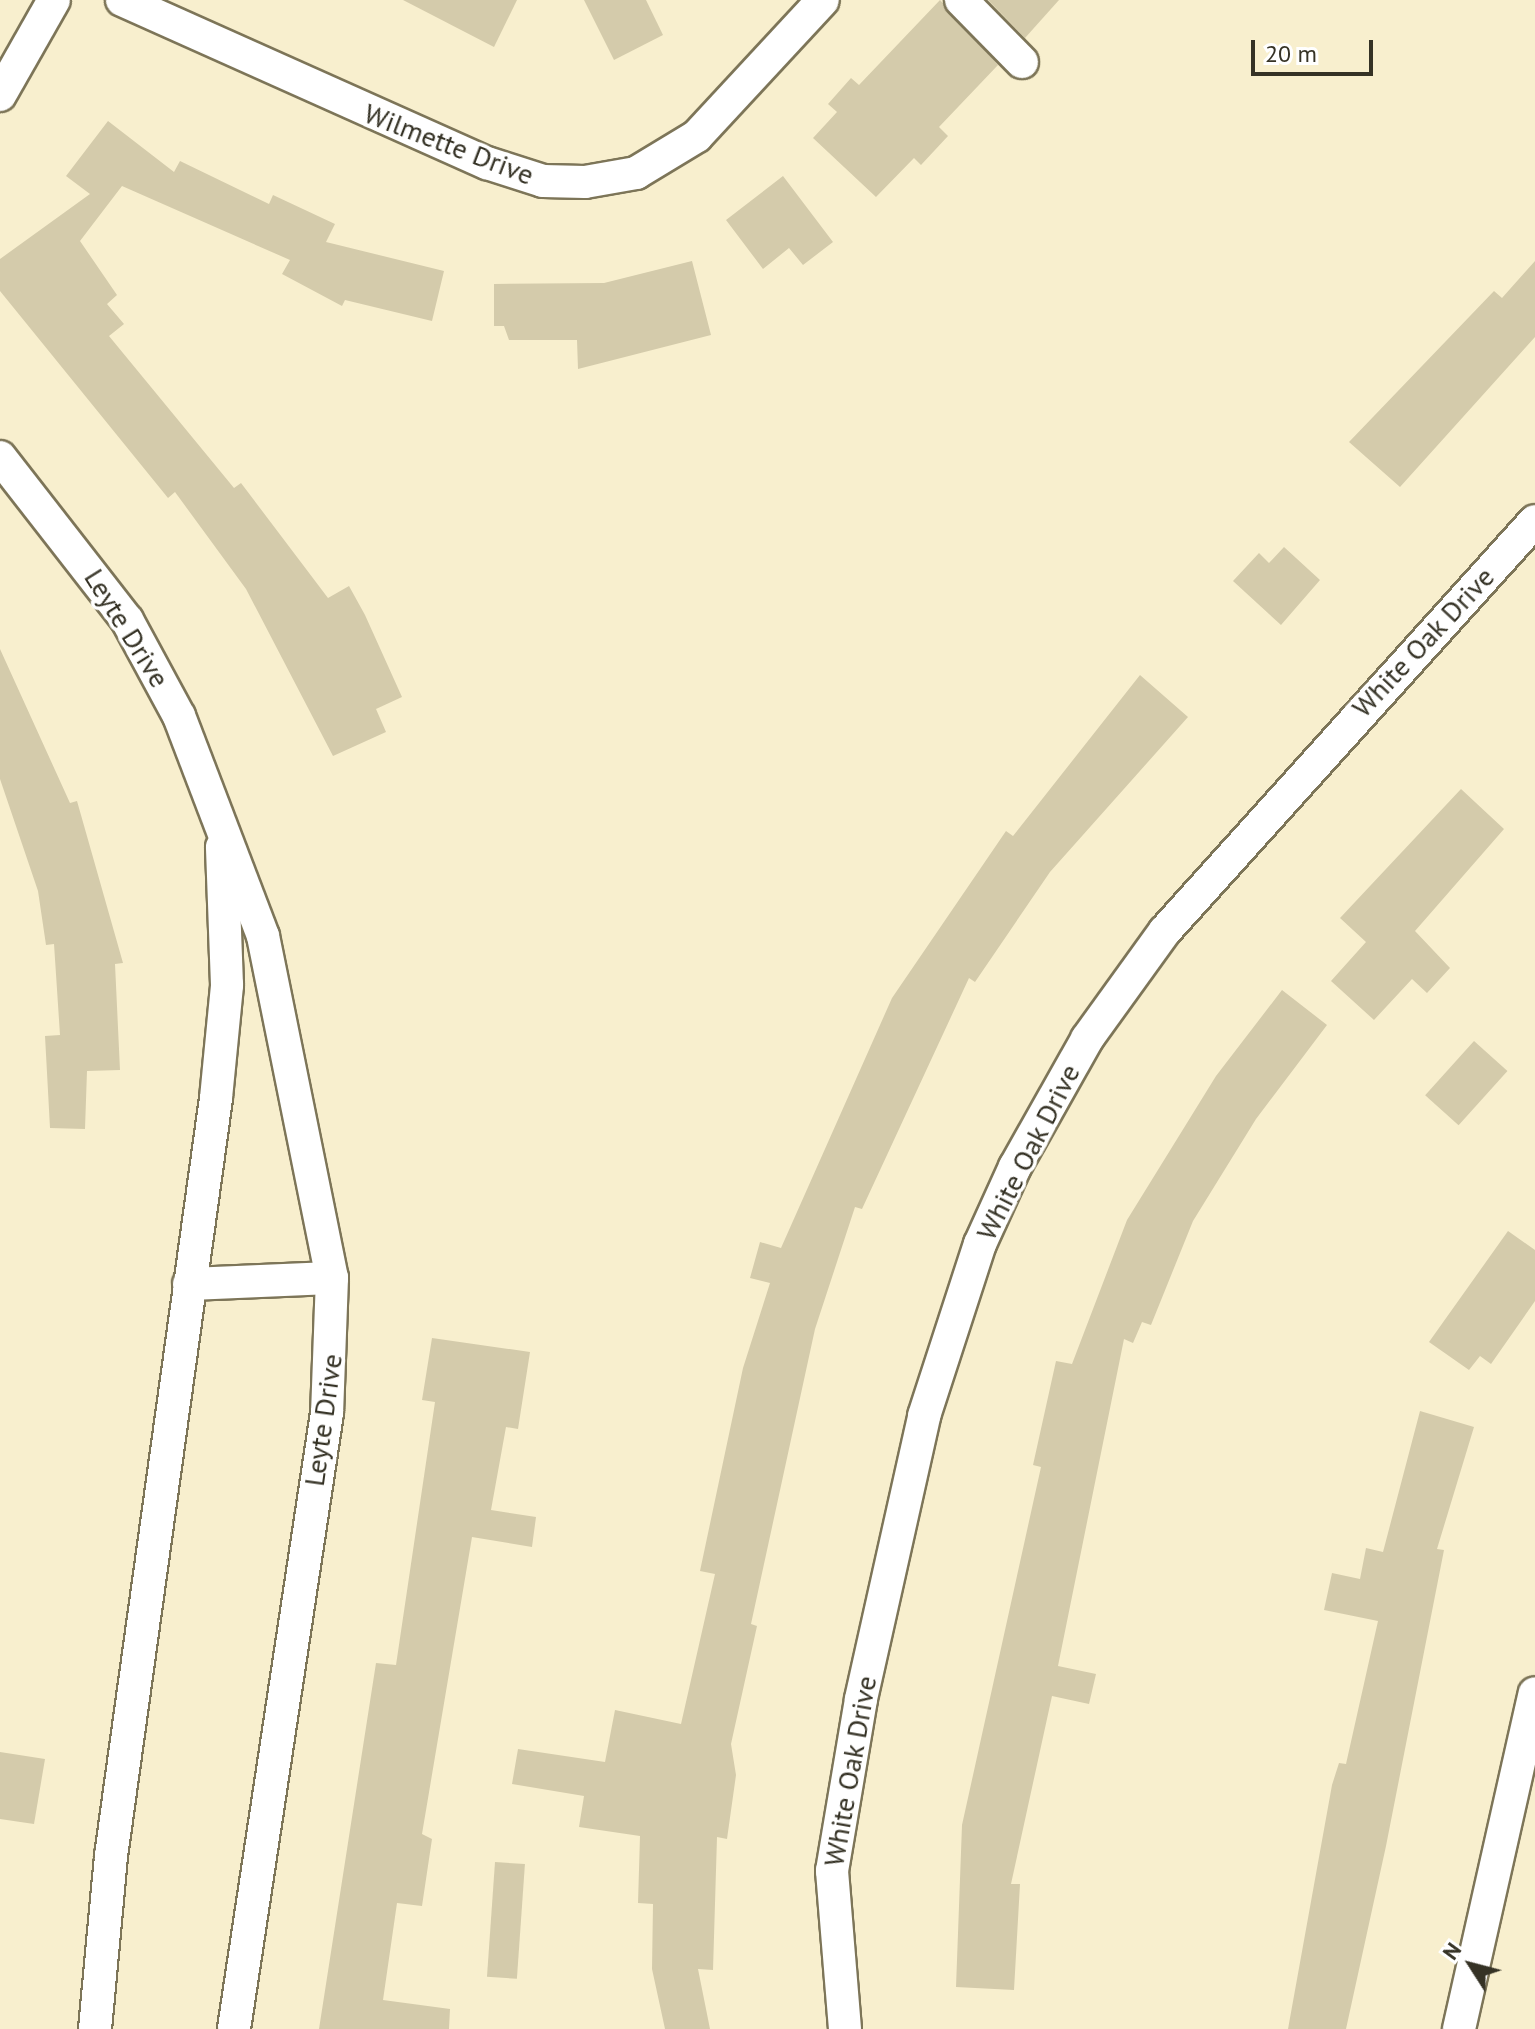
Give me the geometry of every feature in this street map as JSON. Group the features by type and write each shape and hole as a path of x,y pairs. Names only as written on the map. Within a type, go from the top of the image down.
{"street":[{"path":"0,95 54,0"},
{"name":"Wilmette Drive","path":"122,0 487,163 565,182 636,173 697,136 823,0"},
{"path":"961,0 1022,62"},
{"name":"Leyte Drive","path":"0,457 127,620 179,716 221,820 266,950 332,1278 327,1413 253,1864 234,2029"},
{"name":"White Oak Drive","path":"845,2029 832,1871 853,1741 924,1416 980,1244 1009,1180 1087,1039 1165,931 1535,521"},
{"name":"Leyte Drive","path":"95,2029 227,985 221,820"},
{"path":"189,1284 332,1278"},
{"path":"1459,2029 1535,1693"}],"building":[{"path":"403,0 517,0 494,47"},
{"path":"584,0 646,0 663,35 614,60"},
{"path":"940,0 998,65 939,127 948,136 921,165 914,158 876,197 813,138 837,112 828,104 851,78 859,85"},
{"path":"988,0 1059,0 1025,38"},
{"path":"108,121 174,172 180,161 269,204 273,195 335,224 326,242 444,271 432,321 345,300 342,306 282,274 290,260 122,186 80,241 117,295 107,304 124,324 109,336 234,488 241,483 328,598 349,586 365,615 402,697 376,709 386,732 333,756 246,589 175,492 168,498 0,291 0,259 90,194 66,176"},
{"path":"783,176 833,242 803,265 789,248 763,269 726,220"},
{"path":"692,261 711,335 578,369 577,340 509,340 504,326 494,326 494,284 604,283"},
{"path":"1535,261 1535,337 1400,487 1349,442 1494,291 1502,298"},
{"path":"1284,547 1320,580 1281,625 1233,581 1259,553 1269,563"},
{"path":"0,649 70,803 77,801 123,963 115,964 120,1070 87,1071 85,1129 50,1128 45,1036 60,1035 54,944 46,945 38,891 0,779"},
{"path":"1140,675 1188,717 1050,872 975,982 969,978 862,1209 855,1207 815,1329 751,1624 757,1626 731,1744 736,1775 727,1839 717,1837 713,1970 698,1969 710,2029 665,2029 652,1969 653,1904 638,1903 640,1836 579,1827 584,1796 512,1784 518,1749 605,1762 615,1710 681,1724 715,1574 700,1571 743,1368 770,1283 750,1278 760,1242 781,1248 892,998 1006,831 1013,836"},
{"path":"1461,789 1504,829 1415,931 1450,968 1427,993 1412,979 1374,1020 1331,981 1366,942 1340,918"},
{"path":"1282,990 1327,1025 1256,1119 1193,1221 1151,1325 1142,1322 1133,1343 1124,1339 1058,1666 1096,1674 1089,1704 1052,1696 1011,1884 1020,1884 1014,1990 956,1987 962,1825 1041,1467 1033,1465 1056,1361 1072,1364 1127,1220 1216,1076"},
{"path":"1474,1041 1507,1071 1459,1125 1425,1095"},
{"path":"1508,1231 1535,1250 1535,1301 1491,1364 1480,1356 1469,1370 1429,1342"},
{"path":"432,1338 530,1352 518,1429 506,1427 491,1510 536,1517 532,1547 472,1537 422,1834 432,1839 422,1906 397,1903 383,2000 450,2009 449,2029 319,2029 376,1663 396,1665 435,1402 422,1400"},
{"path":"1420,1411 1474,1427 1437,1549 1444,1550 1386,1846 1346,2029 1288,2029 1332,1785 1339,1763 1346,1764 1378,1621 1324,1610 1332,1573 1360,1579 1366,1548 1383,1552"},
{"path":"0,1752 45,1759 34,1824 0,1819"},
{"path":"495,1862 525,1864 517,1979 487,1977"}]}
